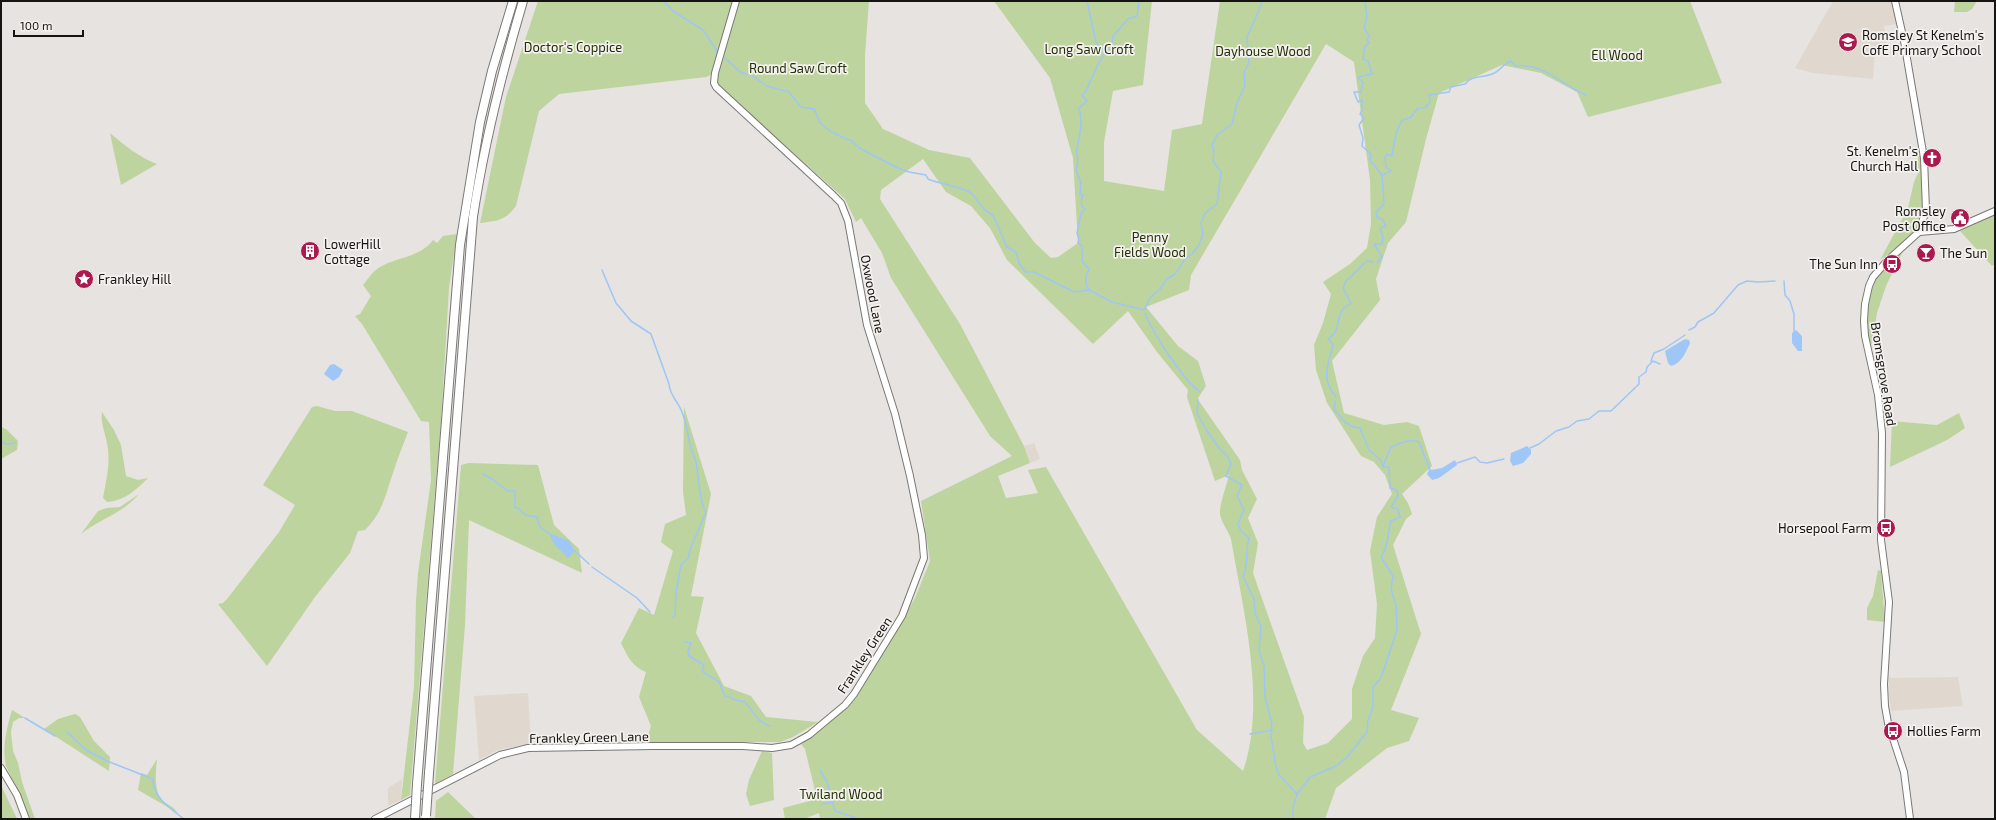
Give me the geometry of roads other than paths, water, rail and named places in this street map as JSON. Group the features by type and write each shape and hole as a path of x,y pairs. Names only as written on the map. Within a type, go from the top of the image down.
{"highway":[{"path":"415,819 460,245 466,198 480,122 492,72 513,1"},
{"path":"426,818 473,217 482,160 497,93 523,1"}],"street":[{"name":"Oxwood Lane","path":"736,1 715,73 714,83 720,92 833,195 845,211 867,325 895,414 910,476 922,535 924,558"},
{"path":"1895,1 1904,41 1924,158 1926,210 1919,232 1954,229 1995,211"},
{"name":"Bromsgrove Road","path":"1910,819 1904,772 1888,723 1885,706 1884,684 1889,602 1888,584 1881,540 1882,433 1878,395 1865,336 1864,321 1869,286 1873,277 1888,260 1919,232"},
{"name":"Frankley Green","path":"772,748 791,745 809,735 845,705 858,688 902,616 924,558"},
{"name":"Frankley Green Lane","path":"375,819 500,755 528,748 676,746 772,748"},
{"path":"1,768 17,795 26,819"}],"water":[{"path":"1796,330 1802,336 1802,351 1798,351 1792,343 1792,333"},
{"path":"1685,339 1689,340 1690,343 1687,350 1678,363 1671,366 1668,363 1665,351"},
{"path":"334,364 343,370 339,377 333,381 324,374 330,365"},
{"path":"1527,446 1531,450 1531,454 1523,463 1513,466 1510,461 1511,453"},
{"path":"1425,458 1427,459 1431,470 1442,468 1455,460 1457,465 1439,478 1432,480 1427,474 1429,470"},
{"path":"549,533 569,541 575,551 568,558 554,544"}],"waterway":[{"path":"664,1 673,11 703,30 717,51 717,55"},
{"path":"1087,1 1096,42 1106,53"},
{"path":"1089,290 1086,284 1089,269 1082,261 1082,246 1078,243 1079,239 1077,233 1081,213 1085,209 1081,204 1083,195 1080,194 1081,183 1076,170 1078,164 1077,148 1081,124 1079,108 1087,101 1082,95 1086,91 1098,64 1112,43 1113,36 1128,19 1137,16 1139,1"},
{"path":"725,58 740,72 751,75 767,86 789,92 801,107 814,109 821,124 833,133 852,141 859,148 898,168 909,172 926,175 928,179 963,189 971,193 983,208 993,215 1007,247 1016,252 1019,263 1025,272 1034,272 1074,292 1089,290 1112,302 1144,310 1150,298 1160,289 1167,279 1175,274 1185,259 1192,254 1199,245 1203,234 1201,223 1205,213 1217,204 1221,172 1213,161 1214,152 1212,145 1217,135 1232,124 1237,103 1245,85 1244,72 1249,63 1247,37 1263,1"},
{"path":"1365,1 1367,17 1364,28 1369,36 1367,40 1369,43 1365,46 1363,59 1368,61 1372,74 1358,78 1363,82 1361,92 1354,92 1358,102 1362,100 1362,110 1360,114 1364,118 1359,125 1363,138 1362,146 1371,154 1370,160 1382,175 1384,204 1376,212 1377,217 1383,220 1386,226 1380,228 1383,237 1382,244 1374,244 1382,257 1377,263"},
{"path":"1382,175 1391,171 1386,167 1385,158 1387,154 1392,156 1396,133 1402,120 1410,118 1418,108 1425,108 1430,102 1429,95 1449,92 1451,87 1465,84 1470,79 1494,73 1511,61 1515,66 1525,66 1544,71 1586,95"},
{"path":"1336,397 1328,384 1327,378 1333,345 1328,338 1335,333 1339,317 1343,309 1351,303 1343,288 1346,281 1367,261 1373,262"},
{"path":"602,270 616,303 631,321 651,334 671,393 682,411 691,450 696,462 702,503 706,512 691,547 688,558 681,565 676,592 675,615 673,617"},
{"path":"1689,330 1695,327 1698,322 1714,313 1738,285 1747,281 1775,281"},
{"path":"1784,281 1785,295 1790,301 1794,314 1794,331"},
{"path":"1145,313 1154,332 1169,356 1186,378 1200,392"},
{"path":"1651,361 1654,353 1664,349 1685,335"},
{"path":"1530,448 1539,444 1556,431 1569,427 1577,421 1589,419 1599,411 1611,411 1639,384 1639,377 1646,372 1647,367 1653,361 1660,364"},
{"path":"1198,400 1197,413 1207,431 1228,457 1231,464 1226,476 1242,485 1237,496 1244,510 1238,524 1241,531 1249,538 1246,567 1243,577 1254,599 1255,613 1261,627 1259,651 1264,665 1265,697 1272,724 1271,736 1276,767 1279,775 1297,794 1293,807 1293,819"},
{"path":"1297,794 1310,777 1336,766 1347,757 1367,732 1368,720 1373,708 1373,687 1381,678 1397,630 1396,606 1391,589 1393,576 1381,557 1387,544 1391,521 1400,517 1398,509 1391,507 1398,496 1397,490 1390,488 1389,467 1383,467 1381,460 1369,450 1360,428 1351,426 1339,416 1334,409 1335,401"},
{"path":"1,440 3,443 15,443"},
{"path":"1383,466 1391,447 1408,441 1419,442 1425,458"},
{"path":"1457,463 1475,457 1480,462 1487,463 1504,459"},
{"path":"483,474 494,480 507,491 515,491 515,508 518,508 525,515 537,517 540,527 549,533"},
{"path":"575,551 589,564"},
{"path":"592,567 637,598 650,612"},
{"path":"685,642 691,643 688,652 689,656 704,665 702,671 719,682 725,696 738,701 743,701 761,721 770,726"},
{"path":"25,718 55,736"},
{"path":"1250,734 1272,730"},
{"path":"67,732 86,750 107,761 153,779 154,786 159,797 168,807 184,819"},
{"path":"820,770 827,782 835,811 859,819"},
{"path":"822,804 833,802"}],"place":[{"name":"Romsley St Kenelm's CofE Primary School","path":"1848,42"},
{"name":"St. Kenelm's Church Hall","path":"1932,158"},
{"name":"Romsley Post Office","path":"1960,218"},
{"name":"LowerHill Cottage","path":"310,251"},
{"name":"The Sun","path":"1926,253"},
{"name":"The Sun Inn","path":"1892,264"},
{"name":"Frankley Hill","path":"84,279"},
{"name":"Horsepool Farm","path":"1886,528"},
{"name":"Hollies Farm","path":"1893,731"}],"park label":[{"name":"Doctor's Coppice","path":"573,47"},
{"name":"Long Saw Croft","path":"1089,49"},
{"name":"Dayhouse Wood","path":"1263,51"},
{"name":"Ell Wood","path":"1617,55"},
{"name":"Round Saw Croft","path":"798,68"},
{"name":"Penny Fields Wood","path":"1150,244"},
{"name":"Twiland Wood","path":"841,794"}]}
